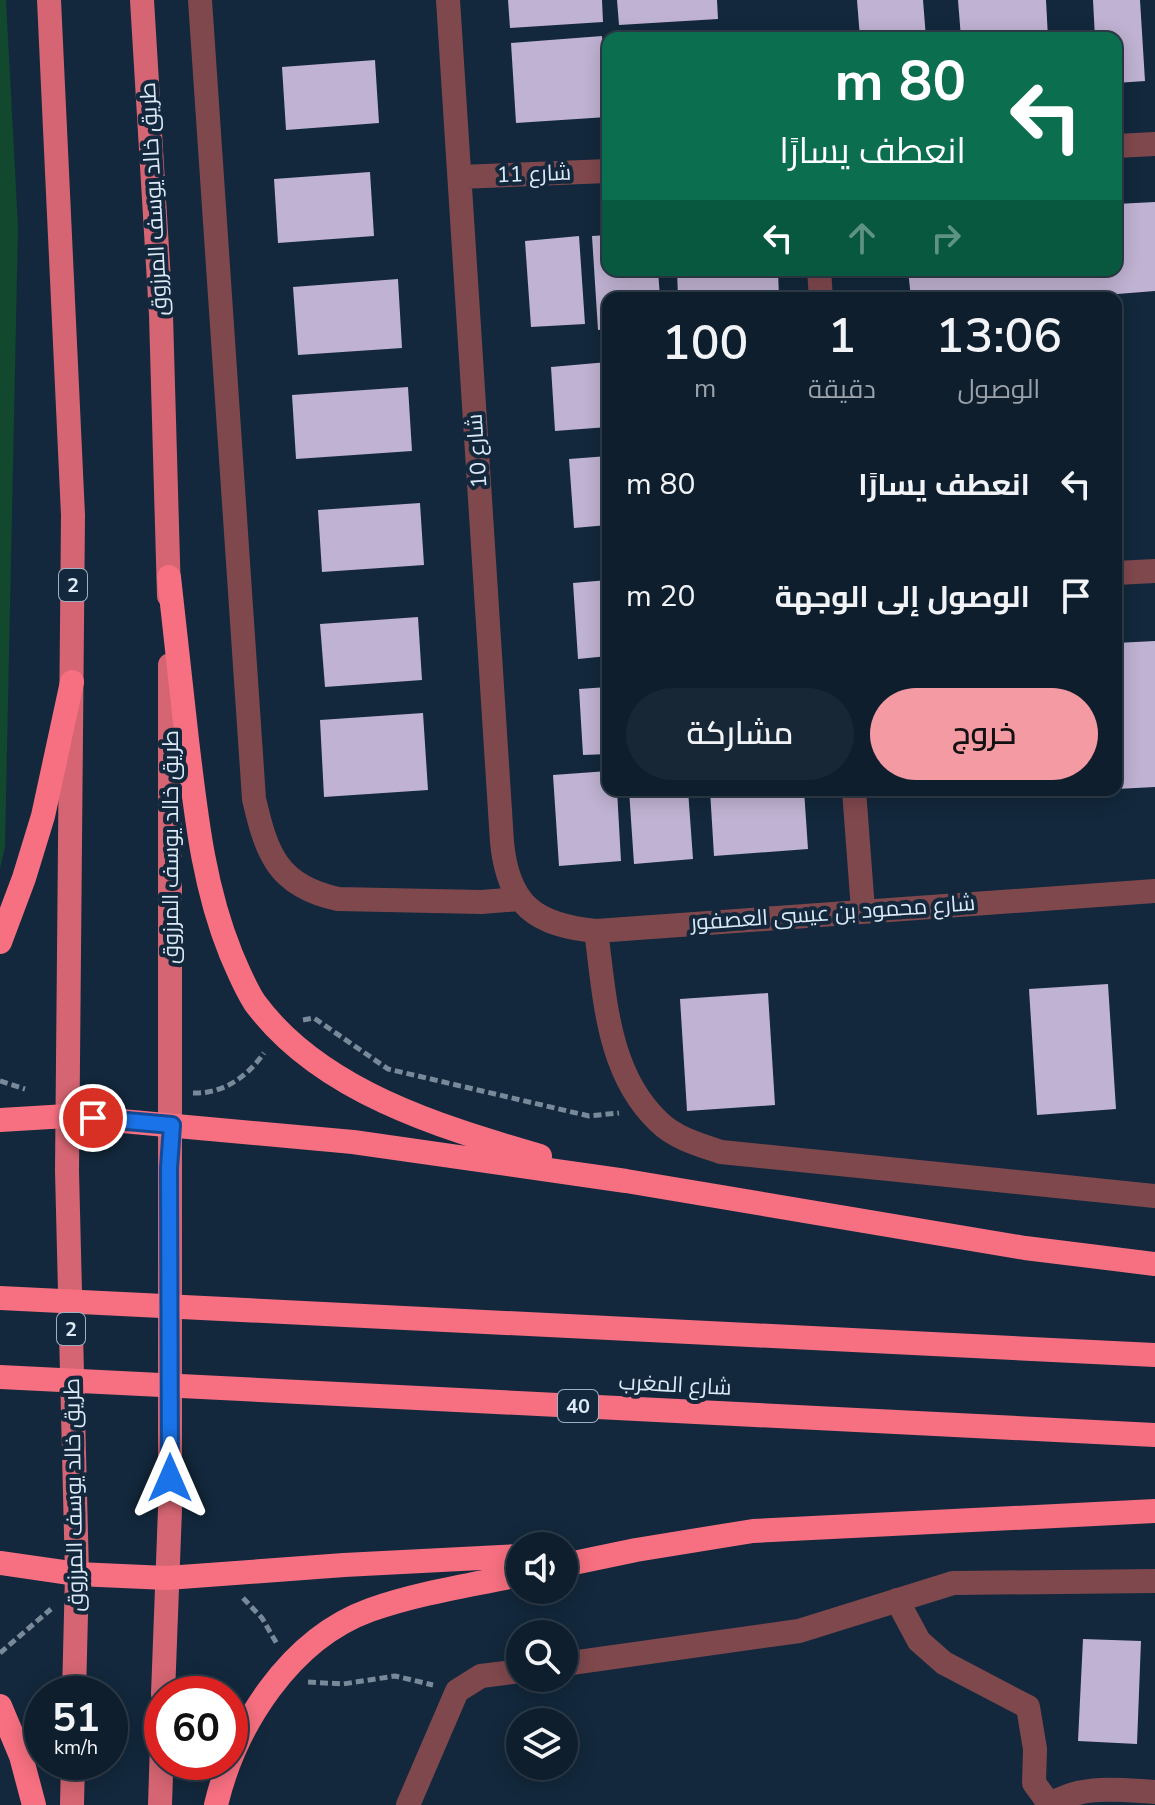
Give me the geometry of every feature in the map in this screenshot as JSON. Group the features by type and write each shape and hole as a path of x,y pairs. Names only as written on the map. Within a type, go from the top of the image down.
{"highway":[{"path":"169,577 204,868 215,910 239,973 255,1003 279,1029 329,1071 393,1104 505,1146 626,1181"},
{"path":"0,942 20,891 43,816 72,682"},
{"path":"0,1120 67,1116 353,1142 626,1181 1025,1248 1155,1264"},
{"path":"0,1298 1155,1355"},
{"name":"شارع المغرب","path":"0,1377 1155,1435"},
{"path":"578,1562 753,1531 1155,1511"},
{"path":"578,1552 636,1550"},
{"path":"0,1563 77,1574 167,1578 506,1557"},
{"path":"216,1805 234,1751 252,1717 288,1666 313,1644 339,1625 369,1610 506,1578"},
{"path":"0,1706 21,1756 34,1805"}],"main road":[{"name":"طريق خالد يوسف المرزوق","path":"49,0 73,515 67,1171 76,1488 74,1676"},
{"name":"طريق خالد يوسف المرزوق","path":"142,0 161,315 169,577 172,1125 169,1168 170,1509 164,1676"},
{"path":"72,1805 73,1780"},
{"path":"160,1805 161,1780"}],"street":[{"path":"200,0 252,784 260,825 281,869 296,885 315,894 354,900 481,902 520,899"},
{"name":"شارع 10","path":"448,0 502,842 507,874 520,899"},
{"path":"1122,146 1155,144"},
{"name":"شارع 11","path":"460,177 602,171"},
{"path":"1122,573 1155,571"},
{"path":"854,796 863,910"},
{"name":"شارع محمود بن عيسى العصفور","path":"520,899 549,923 596,931 1155,891"},
{"path":"596,931 611,1035 626,1075 649,1111 678,1135 721,1152 1155,1196"},
{"path":"578,1662 799,1631 953,1583 1155,1581"},
{"path":"897,1600 919,1641 944,1663 1028,1707 1035,1749 1034,1783 1050,1805 1068,1794 1093,1790 1155,1792"},
{"path":"408,1805 457,1691 481,1676 506,1673"}],"path":[{"path":"172,1091 200,1093 220,1090 251,1071 279,1029 295,1021 314,1018 388,1069 589,1116 649,1111"},
{"path":"0,1653 52,1608 76,1611"}],"green space":[{"path":"0,0 6,0 18,227 5,846 0,869"}],"building":[{"path":"508,0 602,0 603,22 510,28"},
{"path":"617,0 717,0 718,19 619,25"},
{"path":"857,0 923,0 926,32 860,32"},
{"path":"958,0 1046,0 1048,32 961,32"},
{"path":"1093,0 1140,0 1145,81 1122,83 1122,32 1095,32"},
{"path":"602,36 602,117 516,123 511,43"},
{"path":"375,60 379,123 286,130 282,67"},
{"path":"370,172 374,236 278,243 274,179"},
{"path":"1155,202 1155,291 1122,294 910,292 909,276 1122,276 1122,204"},
{"path":"602,235 602,276 658,276 660,292 602,292 602,330 598,330 592,236"},
{"path":"579,236 585,324 531,327 525,241"},
{"path":"677,276 778,276 779,292 678,292"},
{"path":"398,279 402,348 298,355 293,287"},
{"path":"602,363 602,427 555,431 551,367"},
{"path":"408,387 412,451 296,459 292,395"},
{"path":"602,456 602,526 574,528 569,459"},
{"path":"420,503 424,565 322,572 318,510"},
{"path":"602,581 602,657 578,659 573,583"},
{"path":"418,617 422,680 325,687 320,624"},
{"path":"1155,641 1155,787 1122,789 1122,643"},
{"path":"602,687 602,754 583,755 579,689"},
{"path":"423,713 428,790 324,797 320,720"},
{"path":"602,771 602,796 617,796 621,861 559,866 553,775"},
{"path":"629,796 688,796 693,859 634,864"},
{"path":"710,796 804,796 808,849 714,856"},
{"path":"1108,984 1116,1109 1037,1115 1029,989"},
{"path":"768,993 775,1105 687,1111 680,999"},
{"path":"1083,1639 1141,1641 1137,1744 1078,1741"}],"route":[{"path":"93,1118 172,1125 169,1168 170,1478"}]}
